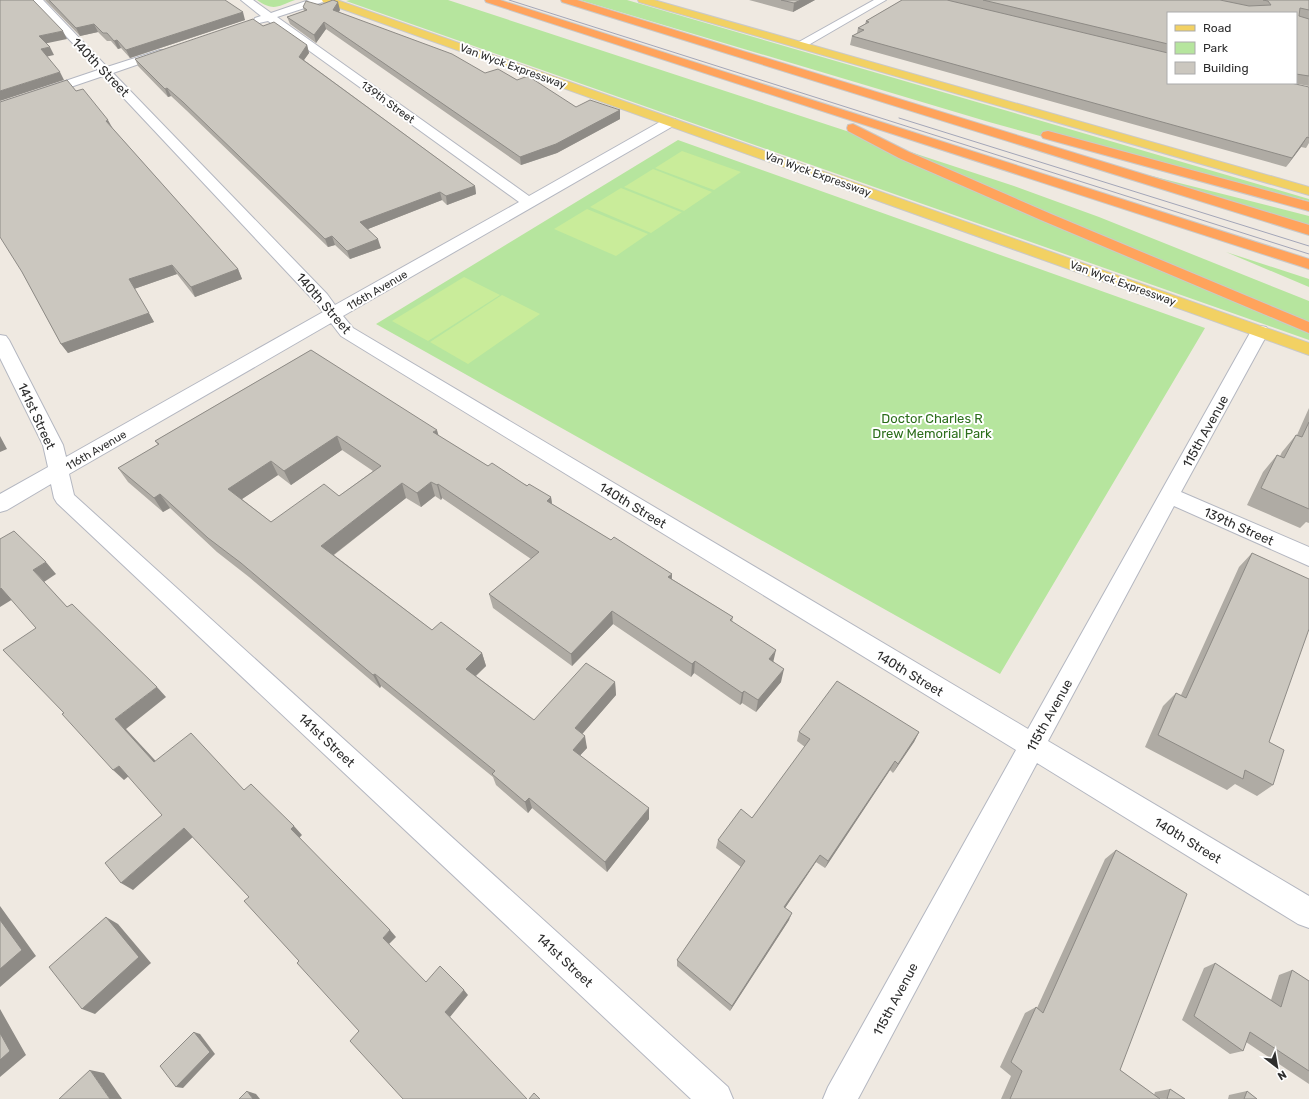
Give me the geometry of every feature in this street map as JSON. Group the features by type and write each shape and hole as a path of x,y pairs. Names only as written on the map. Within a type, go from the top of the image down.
{"highway":[{"path":"490,0 1309,264"},
{"path":"566,0 1309,230"},
{"path":"678,34 952,107"},
{"path":"797,99 911,158 1046,218 1309,328"},
{"path":"1033,130 1309,207"}],"main road":[{"name":"Van Wyck Expressway","path":"327,0 1309,349"},
{"path":"644,0 1309,191"}],"street":[{"name":"140th Street","path":"37,0 321,298 347,332 1309,913"},
{"name":"139th Street","path":"246,0 530,203"},
{"path":"247,24 318,0"},
{"path":"801,45 881,0"},
{"path":"0,108 173,49"},
{"name":"116th Avenue","path":"0,504 334,315 670,122"},
{"name":"115th Avenue","path":"840,1099 1260,331"},
{"name":"141st Street","path":"0,340 53,445 64,498 716,1099"},
{"name":"139th Street","path":"1169,495 1309,557"}],"green space":[{"path":"257,0 295,0 280,6 272,7"},
{"path":"448,0 1014,186 1099,217 1309,301 1309,340 346,1"},
{"path":"580,0 627,0 1309,199 1309,201 1084,148 989,122"},
{"name":"Doctor Charles R Drew Memorial Park","path":"678,140 1205,328 1000,674 376,324"},
{"path":"682,151 741,172 714,190 655,168"},
{"path":"653,169 712,192 684,211 624,187"},
{"path":"1128,170 1309,216 1309,225"},
{"path":"621,188 682,212 651,233 590,207"},
{"path":"587,209 648,234 616,256 554,229"},
{"path":"1226,252 1309,279 1309,287"},
{"path":"464,277 500,295 428,341 392,321"},
{"path":"502,295 540,314 468,364 430,342"}],"building":[{"path":"0,0 33,0 63,31 39,36 50,47 41,49 60,72 0,91"},
{"path":"49,0 225,0 243,12 126,50 117,40 114,41 107,33 103,33 94,24 76,28"},
{"path":"333,0 338,2 333,10 452,54 485,73 498,69 517,80 528,76 576,107 590,100 620,110 556,144 520,157 324,22 314,35 287,17 307,10 303,7 306,1 320,5"},
{"path":"781,0 801,0 794,3"},
{"path":"902,0 947,0 1167,53 1167,84 1296,84 1309,87 1309,138 1307,137 1292,158 852,36 864,30 858,28 869,22 866,21"},
{"path":"983,0 1220,0 1249,6 1271,5 1268,1 1263,0 1309,0 1309,10 1300,8 1299,16 1309,19 1309,76 1297,74 1297,12 1167,12 1167,44"},
{"path":"253,19 263,26 274,22 307,45 299,57 475,186 446,196 440,192 360,222 378,239 347,251 332,236 325,239 183,102 167,88 165,89 135,59"},
{"path":"67,80 76,91 83,89 108,120 106,121 238,269 191,287 172,265 129,279 149,313 61,344 22,272 0,237 0,102"},
{"path":"311,350 437,430 433,432 488,466 492,463 527,486 529,484 551,497 547,501 611,540 614,537 672,574 668,577 733,617 730,620 776,650 769,659 784,669 758,700 744,691 742,693 695,661 692,664 612,611 571,654 489,594 539,552 438,484 437,485 431,482 417,493 402,483 321,546 432,630 441,622 482,653 466,669 534,720 586,663 615,682 575,728 585,736 573,750 649,808 605,862 529,798 525,802 492,774 495,771 375,674 373,675 241,563 208,538 160,494 154,498 118,468 159,444 155,441","holes":["337,436 381,466 339,496 324,484 271,522 228,489 271,461 284,471"]},
{"path":"1309,422 1309,509 1261,488 1277,455 1284,458 1296,435 1302,437"},
{"path":"14,531 46,562 33,570 67,607 72,604 157,687 115,719 154,762 191,733 244,790 251,784 294,826 291,829 390,930 383,938 426,982 440,966 464,990 445,1012 527,1099 403,1099 350,1041 359,1031 297,963 299,961 244,901 249,897 184,828 121,883 105,863 162,815 119,766 113,770 62,714 64,713 3,650 36,628 1,588 0,589 0,539"},
{"path":"1252,553 1309,579 1309,629 1269,742 1284,750 1273,785 1245,770 1243,779 1158,735 1176,693 1186,698"},
{"path":"837,681 919,732 898,764 895,761 828,861 820,855 784,907 792,913 732,1006 677,960 745,861 718,840 741,809 752,818 810,739 799,732"},
{"path":"1116,850 1187,894 1120,1070 1160,1099 1010,1099 1022,1071 1011,1062 1036,1007 1043,1013"},
{"path":"106,917 139,957 82,1009 49,967"},
{"path":"0,920 22,950 0,969"},
{"path":"1215,963 1281,1007 1292,970 1309,981 1309,1071 1250,1032 1243,1051 1194,1016"},
{"path":"194,1032 210,1052 176,1087 160,1066"},
{"path":"0,1033 10,1051 0,1060"},
{"path":"90,1070 110,1099 59,1099"},
{"path":"1170,1089 1185,1099 1167,1099"},
{"path":"247,1091 253,1099 239,1099"},
{"path":"1247,1091 1257,1099 1244,1099"},
{"path":"534,1093 540,1099 529,1099"}],"tram line":[{"path":"509,0 1309,254"},
{"path":"899,118 1309,246"}]}
